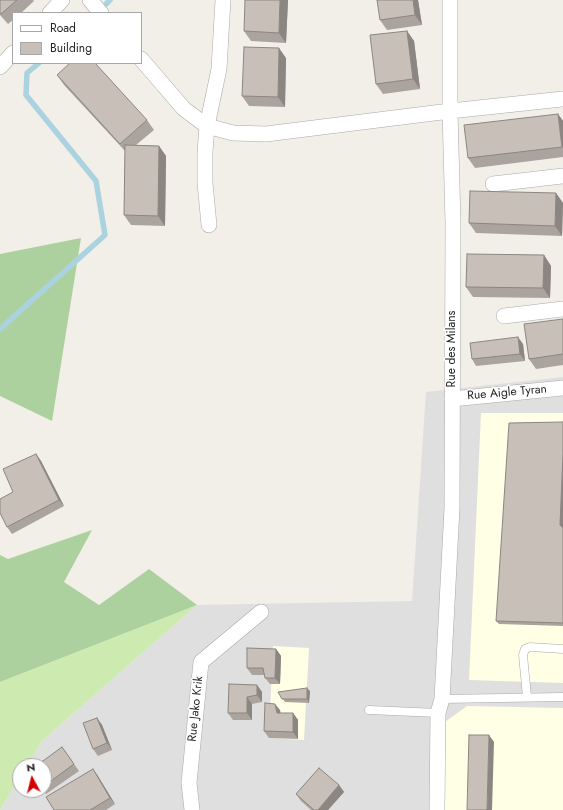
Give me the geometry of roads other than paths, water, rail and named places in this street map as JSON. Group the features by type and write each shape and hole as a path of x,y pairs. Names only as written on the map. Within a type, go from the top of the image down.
{"street":[{"path":"51,12 62,0"},
{"path":"90,0 100,12"},
{"path":"209,225 205,183 205,152 207,126 220,69 223,0"},
{"name":"Rue des Milans","path":"437,810 440,706 452,508 453,223 450,111 450,0"},
{"path":"0,67 12,54"},
{"path":"142,60 184,109 207,126 233,134 266,134 450,111 563,99"},
{"path":"493,184 563,176"},
{"path":"504,316 563,309"},
{"name":"Rue Aigle Tyran","path":"452,398 563,388"},
{"name":"Rue Jako Krik","path":"192,810 189,783 201,662 261,612"}],"lane":[{"path":"528,697 523,655 525,649 530,647 563,649"},
{"path":"369,710 440,706 528,697 563,698"}],"waterway":[{"path":"106,4 110,0"},
{"path":"0,329 105,235 96,181 26,95 27,73 38,64"}]}
